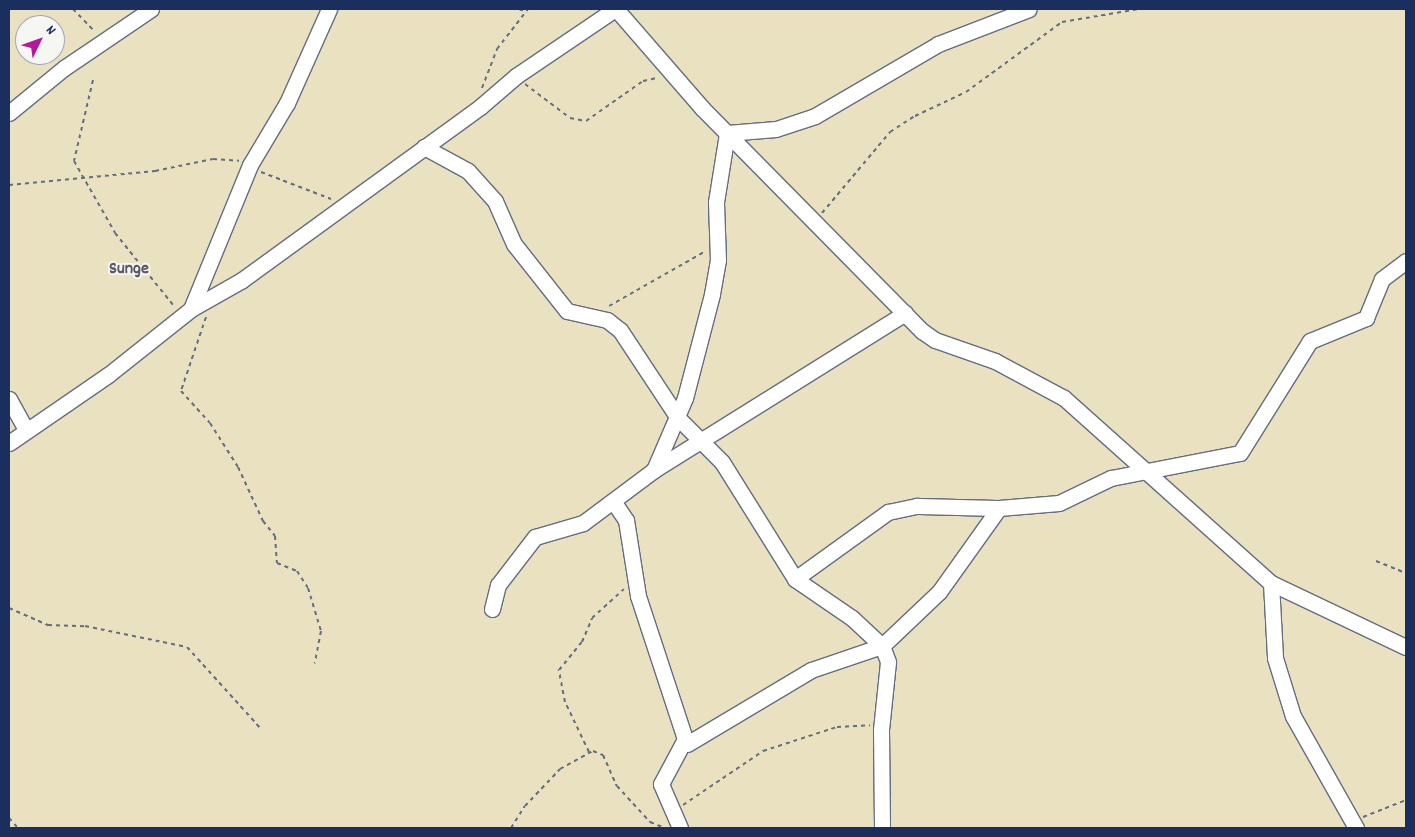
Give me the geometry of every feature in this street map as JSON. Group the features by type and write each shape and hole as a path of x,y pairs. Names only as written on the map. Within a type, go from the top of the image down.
{"street":[{"path":"9,113 64,68 105,44 151,9"},
{"path":"187,312 250,165 287,103 329,9"},
{"path":"9,443 187,312 211,300 480,107 516,76 615,9 727,133 816,221 904,313 935,340 995,361 1064,398 1271,583 1406,647"},
{"path":"727,133 776,129 815,116 938,44 1029,9"},
{"path":"654,470 678,418 712,294 718,246 716,202 727,133"},
{"path":"424,147 468,171 500,209 511,240 567,311 590,318 608,320 620,330 678,418 704,439 795,579 852,618 882,646 888,662 881,730 882,828"},
{"path":"795,579 888,512 917,506 999,508 1074,500 1111,478 1240,453 1310,340 1366,318 1382,279 1406,261"},
{"path":"492,609 498,585 529,541 584,523 654,470 904,313"},
{"path":"9,398 26,430"},
{"path":"613,501 626,520 638,596 686,744"},
{"path":"680,828 662,794 662,777 686,744 812,670 882,646 939,592 999,508"},
{"path":"1271,583 1275,658 1293,716 1354,825"}],"path":[{"path":"74,9 105,44"},
{"path":"519,9 526,12"},
{"path":"480,107 479,96 498,49 528,9"},
{"path":"816,221 890,132 915,116 966,92 1062,22 1139,9"},
{"path":"516,76 552,106 578,121 598,116 643,81 679,79"},
{"path":"93,80 73,157 115,233 187,312"},
{"path":"9,185 84,176 155,171 213,159 250,165 283,183 343,204"},
{"path":"590,318 718,246"},
{"path":"211,300 197,348 179,385 210,423 238,467 263,521 276,536 277,563 297,571 308,588 321,631 315,663"},
{"path":"1376,561 1406,573"},
{"path":"590,752 565,702 559,670 582,642 592,618 636,576"},
{"path":"9,608 48,625 85,626 187,647 262,730"},
{"path":"672,814 763,751 857,723 881,730"},
{"path":"511,828 530,800 560,769 590,752 603,755 617,786 650,822 680,828"},
{"path":"1354,825 1406,800"},
{"path":"9,818 18,828"}],"district":[{"name":"Sunge","path":"129,270"}]}
